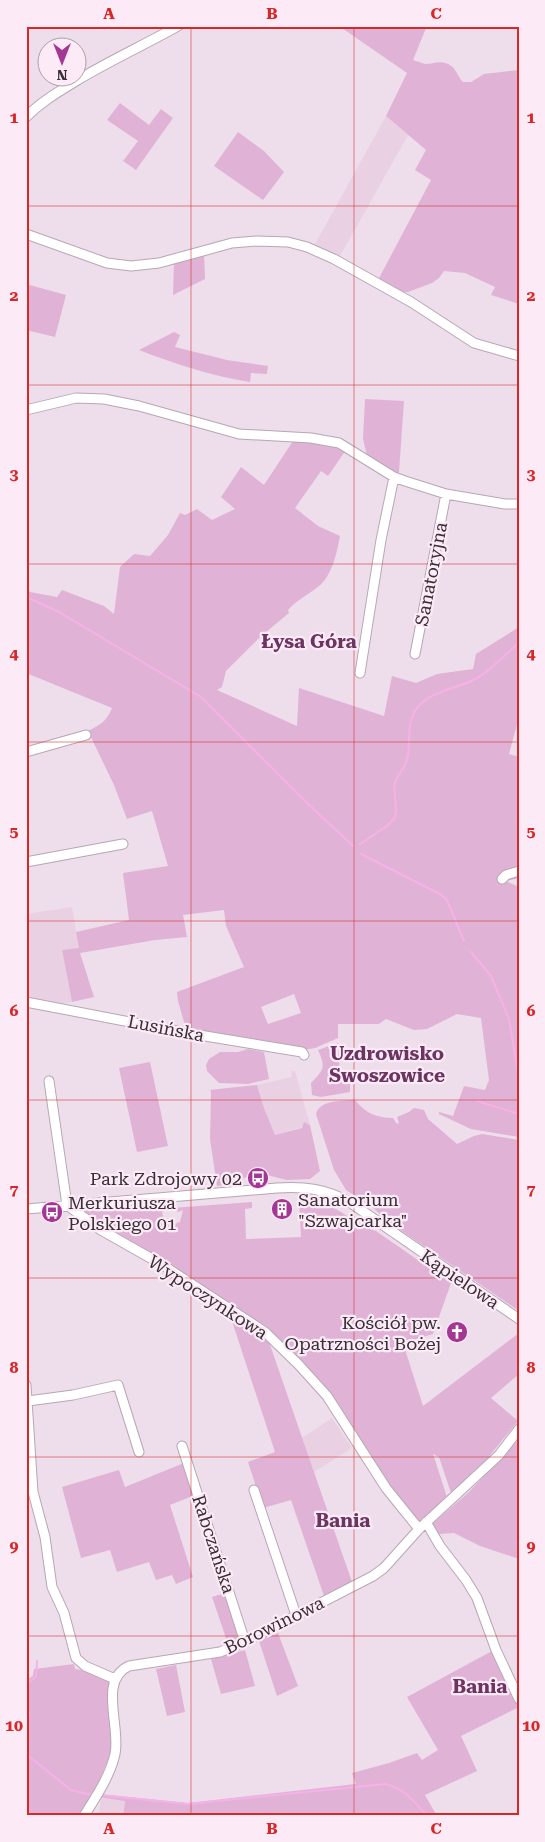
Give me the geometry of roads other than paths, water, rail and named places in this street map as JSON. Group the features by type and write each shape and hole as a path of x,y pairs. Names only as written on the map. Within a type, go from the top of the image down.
{"street":[{"path":"26,117 35,108 61,90 178,26"},
{"path":"26,234 107,263 131,266 159,263 232,243 257,241 288,242 307,247 334,259 411,302 474,343 519,356"},
{"path":"26,410 76,398 104,399 139,406 239,434 311,438 339,443 394,477 446,494 506,504 519,504"},
{"path":"360,673 381,540 394,477"},
{"name":"Sanatoryjna","path":"415,654 446,494"},
{"path":"26,752 86,735"},
{"path":"26,862 123,844"},
{"path":"502,879 506,875 519,871"},
{"name":"Lusińska","path":"26,1002 187,1033 302,1052 304,1055"},
{"path":"49,1081 67,1205"},
{"name":"Kąpielowa","path":"26,1209 277,1188 299,1187 324,1191 351,1203 519,1319"},
{"name":"Wypoczynkowa","path":"67,1205 101,1230 161,1264 265,1332 327,1396 386,1488 419,1529"},
{"path":"26,1385 33,1492 45,1537 52,1587 64,1612 76,1658 86,1666 115,1678 112,1693 117,1733 115,1753 105,1780 88,1815"},
{"path":"28,1401 73,1395 118,1385 139,1452"},
{"name":"Borowinowa","path":"115,1678 118,1673 129,1666 220,1652 245,1642 378,1573 426,1522 499,1455 519,1429"},
{"name":"Rabczańska","path":"182,1446 245,1642"},
{"path":"254,1490 296,1615"},
{"path":"426,1522 440,1546 477,1598 496,1650 519,1699"}],"waterway":[{"path":"26,597 59,612 201,697 353,846"},
{"path":"400,773 405,765 409,750 412,719 420,705 440,692 477,678 519,643"},
{"path":"360,844 387,826 395,818 394,785 399,774"},
{"path":"361,854 440,894 447,900 464,941"},
{"path":"471,952 491,976 509,1019 519,1079"},
{"path":"477,1101 519,1114"},
{"path":"26,1684 36,1677 37,1661"},
{"path":"26,1754 71,1790 92,1795"},
{"path":"99,1795 188,1804 385,1784 403,1792 427,1816"}],"place":[{"name":"Park Zdrojowy 02","path":"258,1178"},
{"name":"Sanatorium \"Szwajcarka\"","path":"282,1209"},
{"name":"Merkuriusza Polskiego 01","path":"52,1212"},
{"name":"Kościół pw. Opatrzności Bożej","path":"457,1332"}],"district":[{"name":"Łysa Góra","path":"309,641"},
{"name":"Uzdrowisko Swoszowice","path":"387,1064"},
{"name":"Bania","path":"343,1520"},
{"name":"Bania","path":"480,1686"}]}
